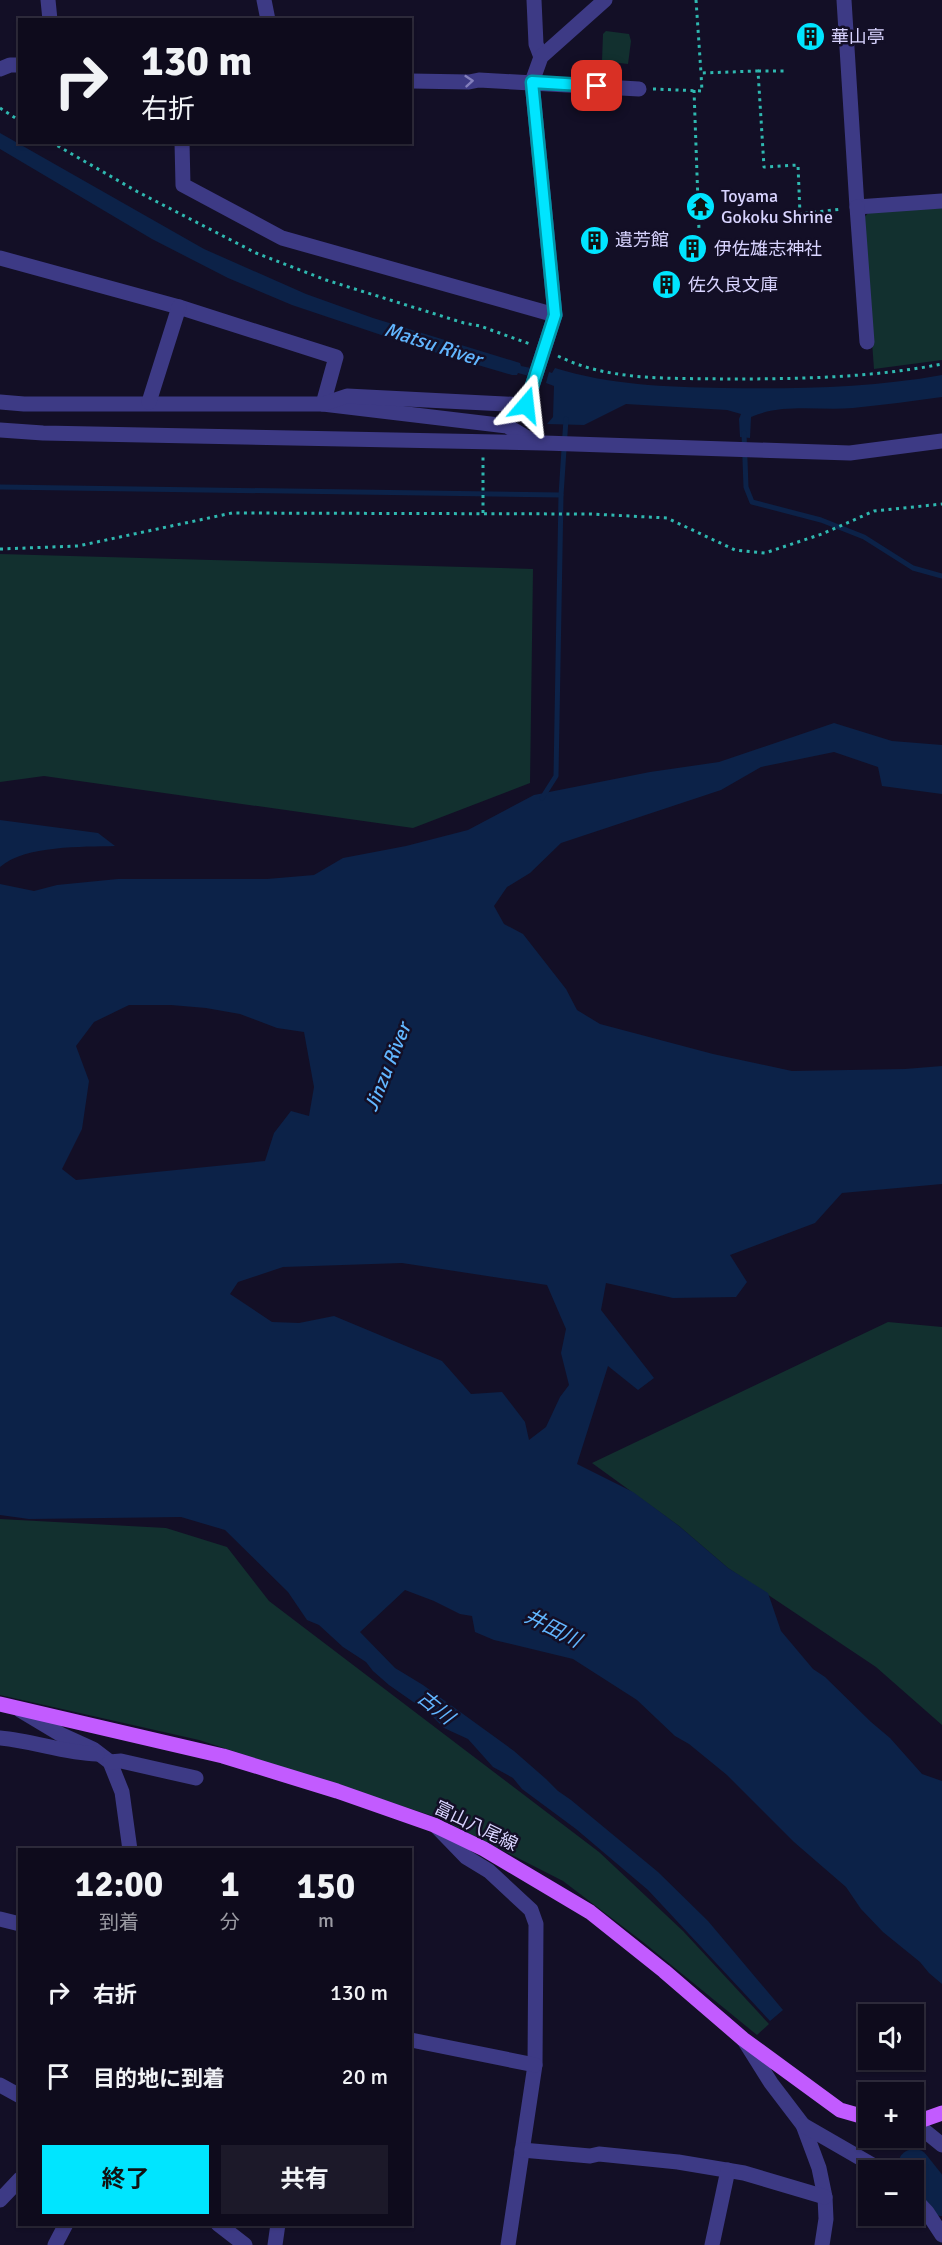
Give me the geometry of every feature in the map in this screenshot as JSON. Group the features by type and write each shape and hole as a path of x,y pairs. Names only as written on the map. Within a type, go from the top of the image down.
{"main road":[{"name":"富山八尾線","path":"0,1704 223,1756 337,1791 434,1825 484,1849 590,1912 664,1971 743,2039 840,2110 858,2115"},
{"path":"924,2119 942,2113"}],"street":[{"path":"48,0 50,18"},
{"path":"264,0 268,18"},
{"path":"534,0 536,44 541,57"},
{"path":"324,404 347,396 526,405 555,315 532,82 541,57 605,0"},
{"path":"844,0 867,342"},
{"path":"0,69 18,65"},
{"path":"412,81 469,82 479,80 639,89"},
{"path":"182,144 183,185 282,238 555,315"},
{"path":"857,207 942,201"},
{"path":"0,258 179,307 336,357 324,404"},
{"path":"149,402 179,307"},
{"path":"0,402 79,405 149,402 324,404 507,426 536,443"},
{"path":"0,430 43,434 536,443 850,453 942,441"},
{"path":"18,1708 60,1734 93,1749 105,1758 122,1792 130,1848"},
{"path":"0,1738 26,1740 196,1778"},
{"path":"434,1825 466,1857 489,1871 531,1911 536,1924 535,2065 508,2245"},
{"path":"0,1919 18,1924"},
{"path":"743,2039 771,2083 803,2125 819,2168 825,2197 826,2219 822,2245"},
{"path":"412,2040 535,2065"},
{"path":"0,2085 18,2095"},
{"path":"803,2125 864,2160"},
{"path":"924,2131 942,2145"},
{"path":"522,2150 590,2156 599,2154 678,2162 775,2181 825,2197"},
{"path":"712,2245 728,2170"},
{"path":"0,2200 18,2181"},
{"path":"924,2209 942,2235"},
{"path":"55,2245 65,2226"},
{"path":"221,2226 245,2245"},
{"path":"275,2245 278,2226"}],"path":[{"path":"639,89 702,91 696,0"},
{"path":"758,71 764,167 798,165 800,214 857,207"},
{"path":"701,73 785,71"},
{"path":"694,90 699,230"},
{"path":"0,108 18,120"},
{"path":"483,442 483,513"},
{"path":"0,549 78,546 232,513 591,513 667,518 735,550 765,553 822,534 874,511 942,504"}],"green space":[{"path":"606,31 629,34 631,41 628,64 602,61 603,34"},
{"path":"942,208 942,360 874,369 863,219 869,212"},
{"path":"0,554 533,569 530,783 413,828 44,776 0,782"},
{"path":"888,1322 942,1327 942,1725 876,1667 728,1568 679,1526 592,1463"},
{"path":"0,1519 166,1528 227,1547 269,1601 599,1852 683,1931 769,2024 757,2035 643,1942 563,1881 439,1818 199,1740 0,1695"}],"water":[{"name":"Matsu River","path":"0,133 204,249 306,294 373,318 520,363 521,366 531,368 529,376 518,373 512,375 417,347 292,305 228,278 152,239 0,149"},
{"path":"555,368 617,382 723,388 832,387 888,383 942,375 942,397 853,408 775,410 751,417 750,438 740,437 741,414 727,410 626,404 584,425 547,424 553,417 554,386 546,383 549,372 552,373"},
{"path":"834,723 892,741 942,745 942,794 882,786 878,767 834,752 761,767 721,790 561,843 530,873 507,887 494,906 504,924 523,934 566,989 577,1010 600,1024 713,1054 792,1071 942,1066 942,1184 842,1193 815,1223 730,1255 747,1282 736,1297 673,1298 606,1283 601,1310 654,1378 638,1390 608,1366 577,1464 633,1492 679,1526 728,1568 768,1593 781,1631 813,1669 825,1677 890,1738 922,1774 942,1781 942,1984 920,1962 883,1932 861,1909 846,1887 794,1842 727,1775 689,1744 675,1736 637,1700 573,1659 494,1640 475,1632 472,1616 460,1614 405,1590 360,1632 395,1668 423,1685 514,1751 558,1791 658,1872 708,1921 783,2010 770,2021 648,1890 576,1829 522,1789 513,1778 493,1767 468,1739 444,1728 429,1713 389,1685 366,1662 343,1647 319,1625 307,1620 288,1592 225,1530 181,1517 29,1519 0,1515 0,884 34,891 57,885 118,879 267,879 314,875 343,858 406,846 468,830 534,795 650,772 719,762","holes":["129,1005 206,1008 240,1014 277,1028 304,1032 314,1087 309,1116 291,1111 274,1133 265,1161 76,1180 62,1169 82,1129 89,1081 76,1046 94,1022","402,1263 547,1285 566,1329 561,1353 569,1385 560,1397 546,1427 529,1440 525,1422 502,1392 471,1394 442,1361 334,1316 299,1323 272,1322 230,1294 238,1282 283,1267"]},
{"path":"0,820 98,833 115,846 71,847 39,851 11,860 0,867"}],"waterway":[{"path":"542,798 556,776 561,495 566,419"},
{"path":"744,433 746,487 752,502 821,520 864,537 913,568 942,576"},
{"path":"0,487 561,495"},
{"name":"古川","path":"924,2178 942,2200"}],"place":[{"name":"華山亭","path":"810,37"},
{"name":"Toyama Gokoku Shrine","path":"700,206"},
{"name":"遺芳館","path":"594,240"},
{"name":"伊佐雄志神社","path":"693,249"},
{"name":"佐久良文庫","path":"667,285"}],"route":[{"path":"526,405 555,315 532,82 597,86"}],"water label":[{"name":"Jinzu River","path":"387,1067"},
{"name":"井田川","path":"553,1628"}]}
